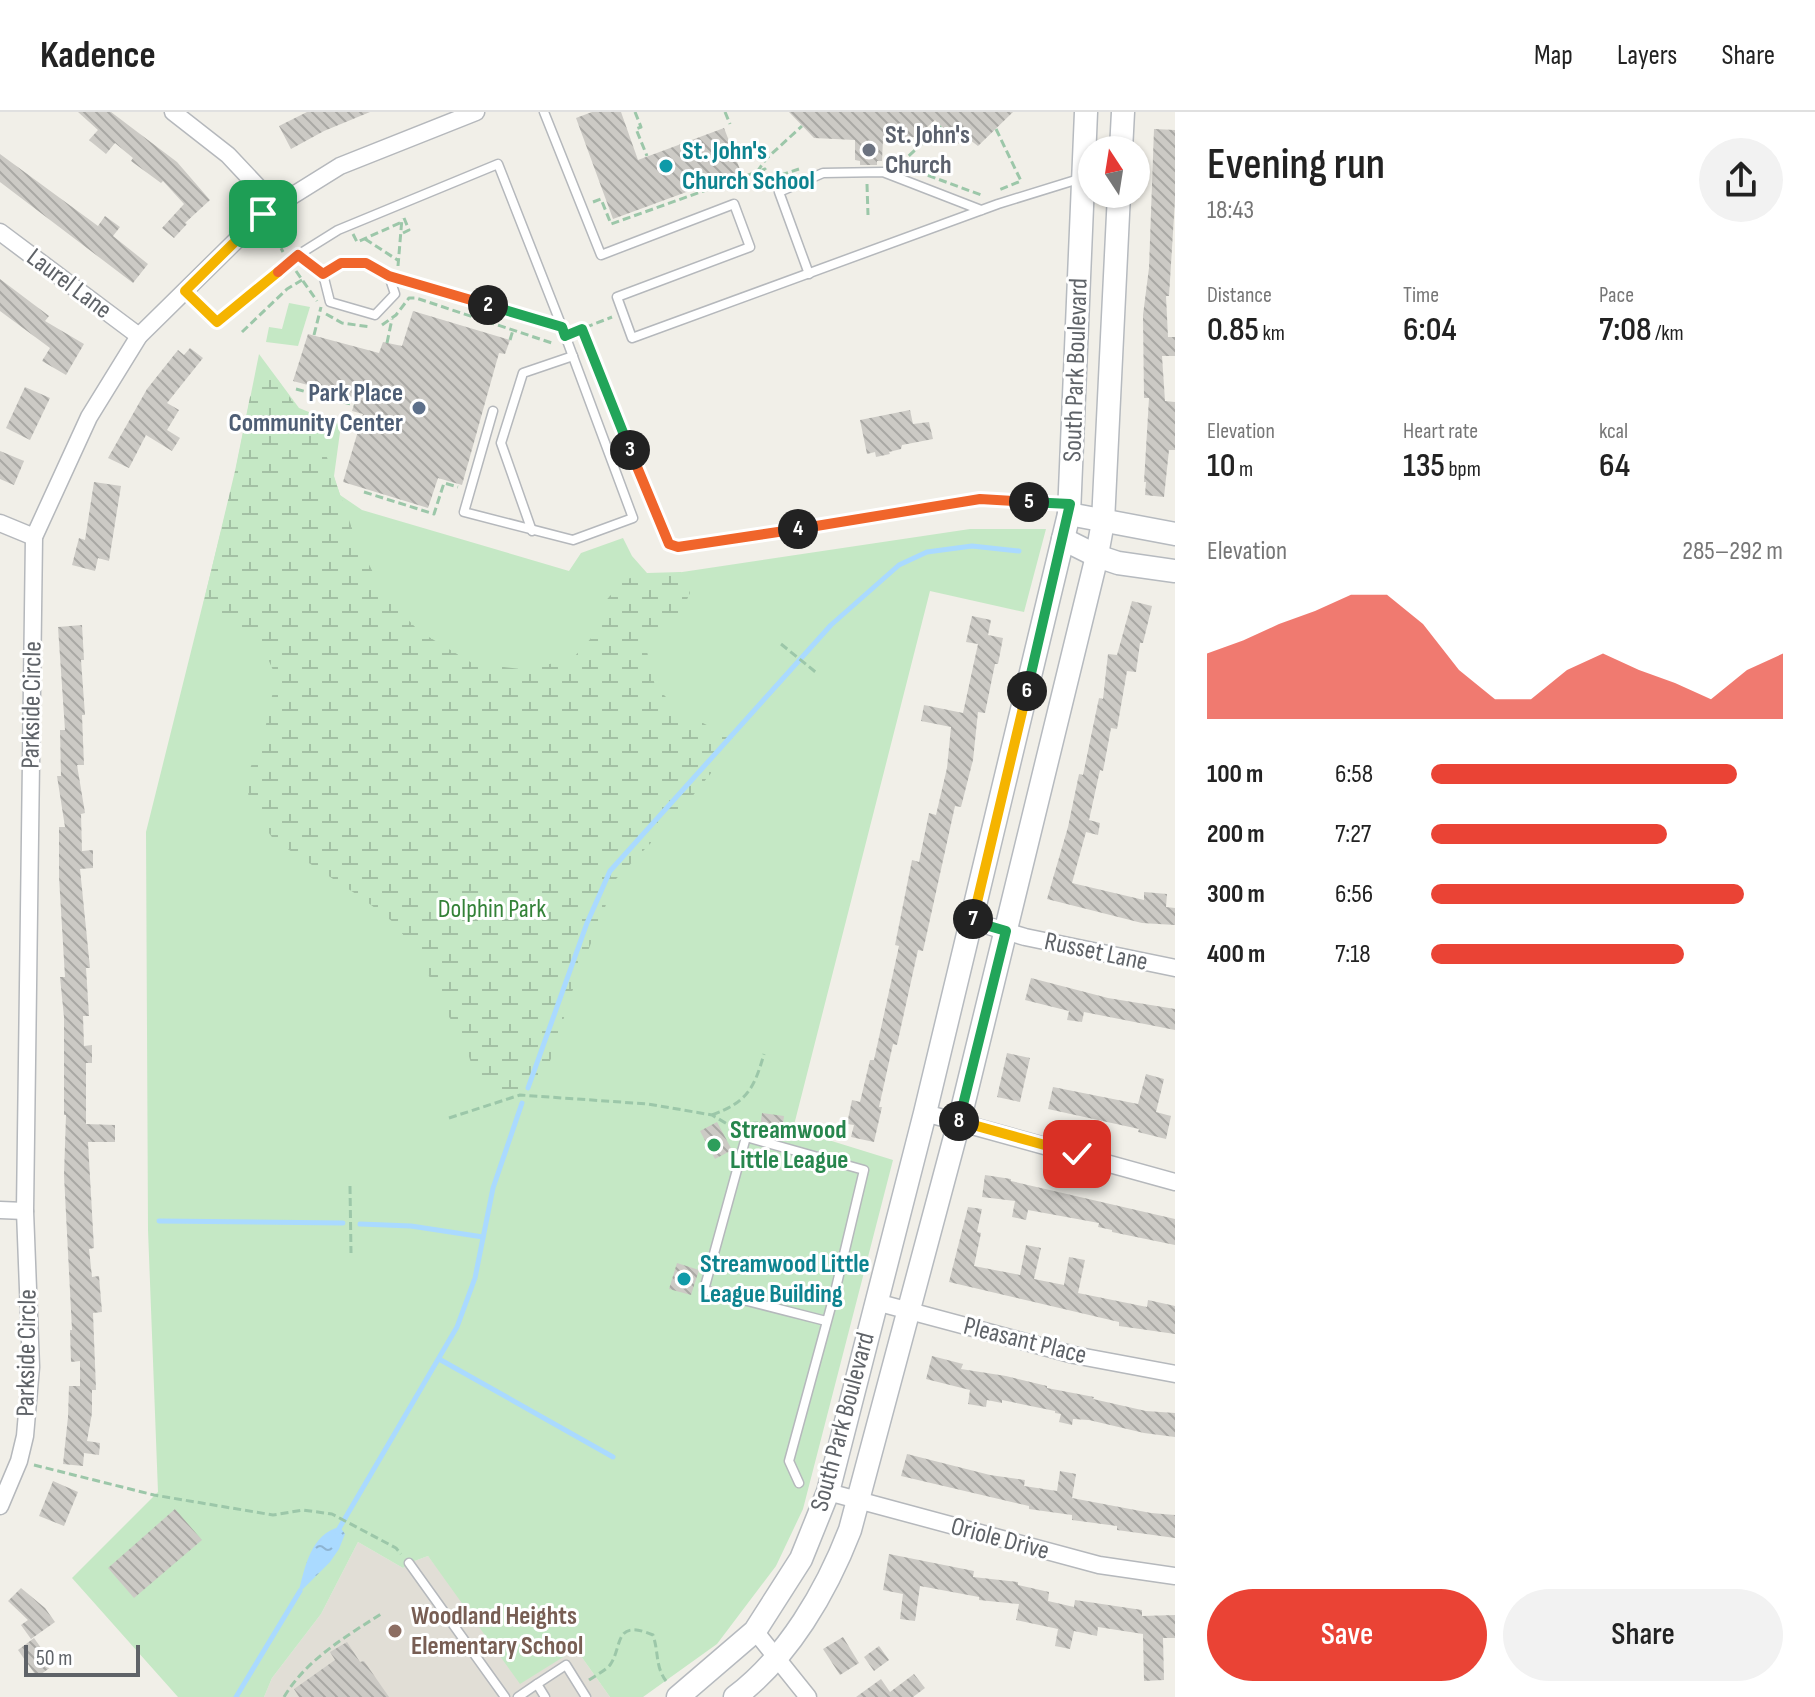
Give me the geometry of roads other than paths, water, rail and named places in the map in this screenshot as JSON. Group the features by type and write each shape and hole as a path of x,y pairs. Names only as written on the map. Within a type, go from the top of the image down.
{"street":[{"path":"173,112 228,155 275,205"},
{"name":"Parkside Circle","path":"0,1506 19,1461 29,1402 31,1367 25,1211 34,537 89,417 139,336 185,291 275,205 340,166 476,112"},
{"name":"South Park Boulevard","path":"1085,136 1086,112"},
{"path":"1122,136 1123,112"},
{"name":"South Park Boulevard","path":"679,1696 755,1631 801,1559 828,1492 925,1113 1070,509 1082,208"},
{"name":"South Park Boulevard","path":"735,1697 762,1675 776,1658 836,1563 860,1501 959,1122 1103,522 1118,208"},
{"name":"Laurel Lane","path":"0,232 139,336"},
{"path":"1070,509 1103,522 1175,534"},
{"path":"0,523 34,537"},
{"path":"1063,539 1118,563 1175,571"},
{"name":"Russet Lane","path":"972,921 1151,965 1175,968"},
{"path":"925,1113 1175,1182"},
{"path":"0,1210 25,1211"},
{"name":"Pleasant Place","path":"876,1302 1074,1355 1175,1374"},
{"name":"Oriole Drive","path":"828,1492 1099,1565 1175,1576"},
{"path":"755,1631 808,1697"}],"lane":[{"path":"544,112 601,255 734,204 750,247 617,297 632,338 982,210 1078,180"},
{"path":"185,291 217,322 298,255 338,230 498,164 633,518 573,540 464,512 493,411"},
{"path":"809,274 779,192 823,173 883,172 982,210"},
{"path":"298,255 323,274 330,302 375,315 395,294 393,277"},
{"path":"323,274 341,263 366,263 393,277 564,332"},
{"path":"532,531 501,443 523,373 573,356"},
{"path":"799,1483 789,1461 835,1292 864,1170 746,1137 704,1290 826,1321"},
{"path":"409,1563 505,1697"},
{"path":"518,1697 566,1665 586,1697"},
{"path":"537,1684 545,1697"}],"water":[{"path":"340,1527 345,1534 339,1549 298,1594 306,1563 315,1544"}],"waterway":[{"path":"528,1088 587,923 610,871 831,625 899,565 927,552 972,546 1019,551"},
{"path":"337,1532 457,1327 475,1278 493,1188 522,1103"},
{"path":"159,1221 343,1223"},
{"path":"360,1224 411,1226 483,1237"},
{"path":"439,1359 613,1457"},
{"path":"236,1697 300,1591"}],"place":[{"name":"St. John's Church","path":"869,150"},
{"name":"St. John's Church School","path":"666,166"},
{"name":"Park Place Community Center","path":"419,408"},
{"name":"Streamwood Little League","path":"714,1145"},
{"name":"Streamwood Little League Building","path":"684,1279"},
{"name":"Woodland Heights Elementary School","path":"395,1631"}],"park label":[{"name":"Dolphin Park","path":"492,909"}]}
